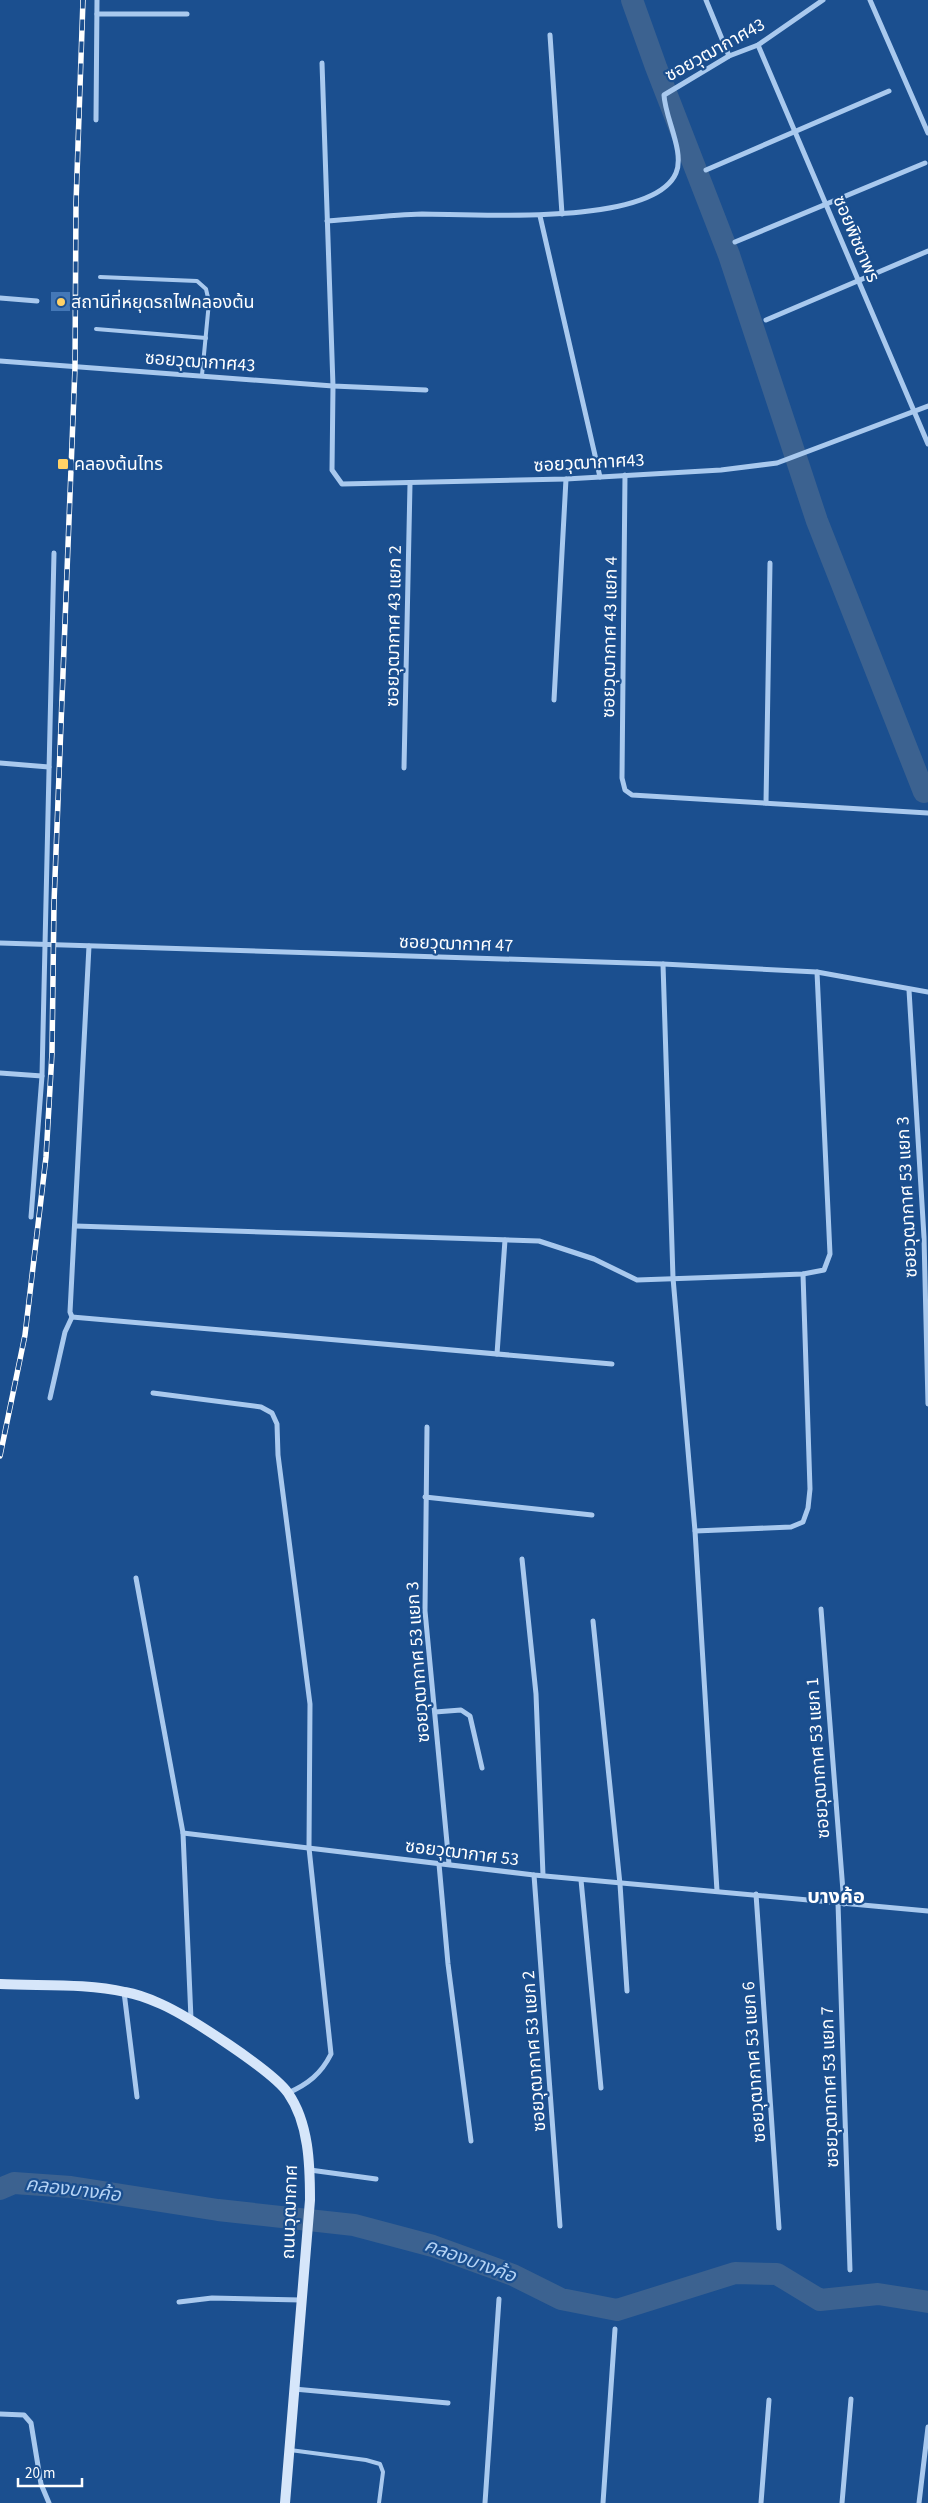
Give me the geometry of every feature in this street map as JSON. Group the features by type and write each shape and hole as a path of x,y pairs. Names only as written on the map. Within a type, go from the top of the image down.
{"main road":[{"name":"ถนนวุฒากาศ","path":"0,1984 124,1991 162,2005 192,2022 266,2072 288,2093 303,2129 310,2170 310,2200 285,2503"}],"street":[{"path":"96,120 97,0"},
{"path":"706,0 729,56"},
{"name":"ซอยวุฒากาศ43","path":"327,221 420,214 540,216 636,201 654,195 670,183 677,171 679,157 664,106 664,95 729,56 758,45 823,0"},
{"path":"870,0 928,133"},
{"path":"97,14 187,14"},
{"path":"550,35 562,214"},
{"name":"ซอยพิชชาพร","path":"758,45 916,411 928,444"},
{"name":"ซอยวุฒากาศ43","path":"322,63 333,386 332,470 342,484 410,484 566,479 721,470 777,464 928,406"},
{"path":"706,170 889,91"},
{"path":"735,242 925,163"},
{"path":"540,216 600,477"},
{"path":"766,320 928,251"},
{"path":"0,298 37,301"},
{"name":"ซอยวุฒากาศ43","path":"0,361 333,386"},
{"path":"333,386 426,390"},
{"name":"ซอยวุฒากาศ 43 แยก 4","path":"625,475 622,778 625,790 632,796 766,803"},
{"path":"554,700 566,479"},
{"name":"ซอยวุฒากาศ 43 แยก 2","path":"404,768 410,484"},
{"path":"31,1217 42,1076 54,553"},
{"path":"770,563 766,803 928,813"},
{"path":"0,763 49,767"},
{"name":"ซอยวุฒากาศ 47","path":"0,943 663,964 817,972 928,992"},
{"path":"50,1398 64,1332 72,1317 70,1312 89,946"},
{"path":"663,964 673,1278 695,1531 717,1891"},
{"path":"75,1226 539,1241 594,1259 637,1280 803,1274 824,1270 830,1254 817,972"},
{"name":"ซอยวุฒากาศ 53 แยก 3","path":"909,990 926,1238 928,1404"},
{"path":"0,1073 42,1076"},
{"path":"497,1354 505,1240"},
{"path":"695,1531 791,1527 803,1522 808,1508 810,1489 803,1274"},
{"path":"72,1317 612,1364"},
{"path":"153,1393 261,1407 272,1413 277,1424 278,1454 310,1704 309,1848 331,2054 325,2066 316,2077 288,2093"},
{"name":"ซอยวุฒากาศ 53 แยก 3","path":"427,1427 425,1611 449,1864"},
{"path":"425,1496 592,1516"},
{"path":"522,1559 536,1694 543,1875"},
{"path":"136,1578 183,1833 192,2022"},
{"name":"ซอยวุฒากาศ 53 แยก 1","path":"821,1609 841,1904"},
{"path":"593,1621 620,1884 627,1991"},
{"path":"435,1712 461,1710 470,1716 482,1768"},
{"name":"ซอยวุฒากาศ 53","path":"183,1833 581,1880 756,1894 928,1912"},
{"path":"439,1864 448,1964 471,2141"},
{"name":"ซอยวุฒากาศ 53 แยก 2","path":"534,1875 560,2226"},
{"path":"581,1880 601,2088"},
{"name":"ซอยวุฒากาศ 53 แยก 6","path":"756,1894 779,2228"},
{"name":"ซอยวุฒากาศ 53 แยก 7","path":"841,1904 850,2270"},
{"path":"124,1991 137,2097"},
{"path":"310,2170 376,2179"},
{"path":"179,2302 212,2298 301,2300"},
{"path":"485,2503 499,2299"},
{"path":"603,2503 614,2329"},
{"path":"293,2389 448,2403"},
{"path":"842,2503 851,2399"},
{"path":"761,2503 769,2400"},
{"path":"0,2414 24,2415 31,2424 41,2484 49,2503"},
{"path":"919,2503 928,2426"}],"lane":[{"path":"100,276 197,281 206,289 209,302 202,375"},
{"path":"96,329 206,338"},
{"path":"288,2450 366,2460 380,2464 383,2472 379,2503"}],"building":[{"name":"สถานีที่หยุดรถไฟคลองต้น","path":"51,292 70,292 70,311 51,311"}],"waterway":[{"path":"632,0 729,255 817,521 924,792"},
{"name":"คลองบางค้อ","path":"0,2189 14,2183 71,2187 218,2210 354,2225 433,2246 513,2275 561,2299 617,2310 735,2273 777,2274 820,2300 878,2294 928,2302"}],"railway":[{"path":"0,1456 25,1335 46,1157 52,1053 54,903 75,367 76,203 83,0"}],"place":[{"name":"สถานีที่หยุดรถไฟคลองต้น","path":"61,302"},
{"name":"คลองต้นไทร","path":"63,464"}],"district":[{"name":"บางค้อ","path":"836,1897"}]}
